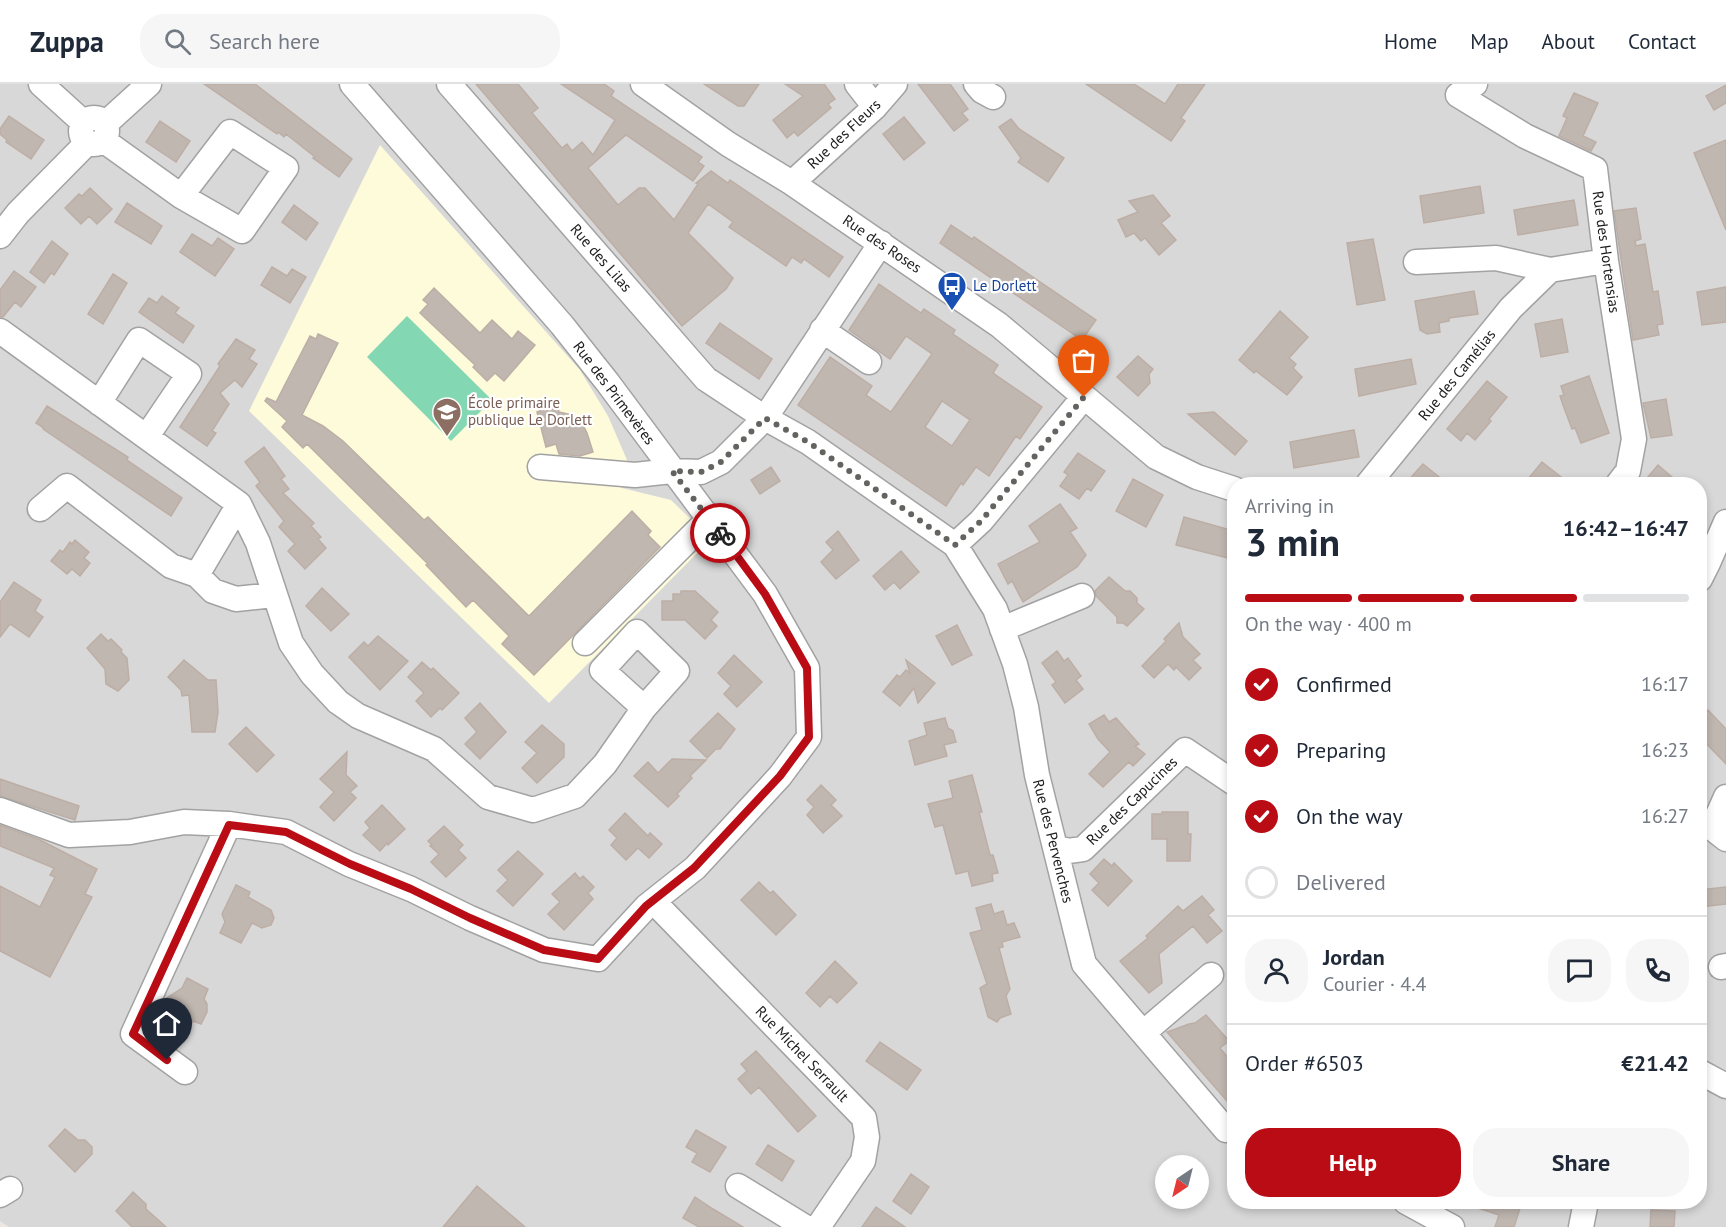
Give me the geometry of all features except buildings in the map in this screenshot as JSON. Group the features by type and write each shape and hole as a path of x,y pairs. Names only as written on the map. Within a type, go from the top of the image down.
{"street":[{"path":"41,84 95,132 181,195"},
{"path":"0,236 18,213 95,132 149,84"},
{"name":"Rue des Primevères","path":"352,84 562,325 608,383 765,594 807,668 809,737 780,776 694,868 654,902"},
{"name":"Rue des Lilas","path":"449,84 706,379 765,418 808,442 955,545"},
{"name":"Rue des Roses","path":"643,84 728,144 792,183 999,325 1156,457 1197,477 1227,487"},
{"path":"857,84 875,107"},
{"name":"Rue des Fleurs","path":"792,183 875,107 895,84"},
{"name":"Rue des Hortensias","path":"1466,89 1525,136 1595,169 1606,261 1634,439 1628,471 1623,477"},
{"path":"540,467 635,475 672,471 701,472 721,462 765,418 881,243"},
{"path":"1416,262 1497,258 1550,270 1606,261"},
{"name":"Rue des Camélias","path":"1374,477 1511,308 1550,270"},
{"path":"822,330 869,362"},
{"path":"0,331 238,504 258,543 291,643 312,674 338,702 358,716 434,749 488,797 533,810 575,796 605,764 644,708"},
{"path":"99,403 139,340 189,374 147,436"},
{"path":"955,545 981,521 1084,397"},
{"path":"40,509 67,486 171,566 197,575 213,591 236,599 274,595"},
{"path":"197,575 238,504"},
{"path":"1707,564 1726,522"},
{"path":"585,643 700,528"},
{"name":"Rue des Pervenches","path":"955,545 995,609 1014,664 1026,706 1037,775 1084,964 1227,1129"},
{"path":"1002,629 1082,596"},
{"name":"Rue des Capucines","path":"1055,847 1068,851 1083,849 1185,750 1227,778"},
{"path":"1726,797 1712,828 1726,838"},
{"path":"0,810 69,835 130,832 184,822 286,832 350,864 411,889 544,950 598,959 646,906 654,902"},
{"path":"184,1072 133,1034 229,825"},
{"name":"Rue Michel Serrault","path":"654,902 864,1118 867,1137 863,1161 819,1227"},
{"path":"1143,1033 1211,975"},
{"path":"1707,1076 1726,1086"},
{"path":"738,1186 805,1227"},
{"path":"1419,1209 1452,1227"},
{"path":"1581,1227 1585,1209"}],"shaded area":[{"path":"0,84 1726,84 1726,1227 9,1227 0,1221"},
{"name":"École primaire publique Le Dorlett","path":"380,145 580,370 608,416 627,460 620,486 671,500 711,539 549,703 249,411"}],"green space":[{"path":"407,316 492,400 451,441 367,357"}],"way so far":[{"path":"720,533 672,471 701,472 721,462 765,418 808,442 955,545 981,521 1084,397"}],"place":[{"name":"Le Dorlett","path":"952,312"},
{"name":"École primaire publique Le Dorlett","path":"447,438"}],"route":[{"path":"167,1060 133,1034 229,825 286,832 350,864 411,889 544,950 598,959 646,906 654,902 694,868 780,776 809,737 807,668 765,594 720,533"}]}
